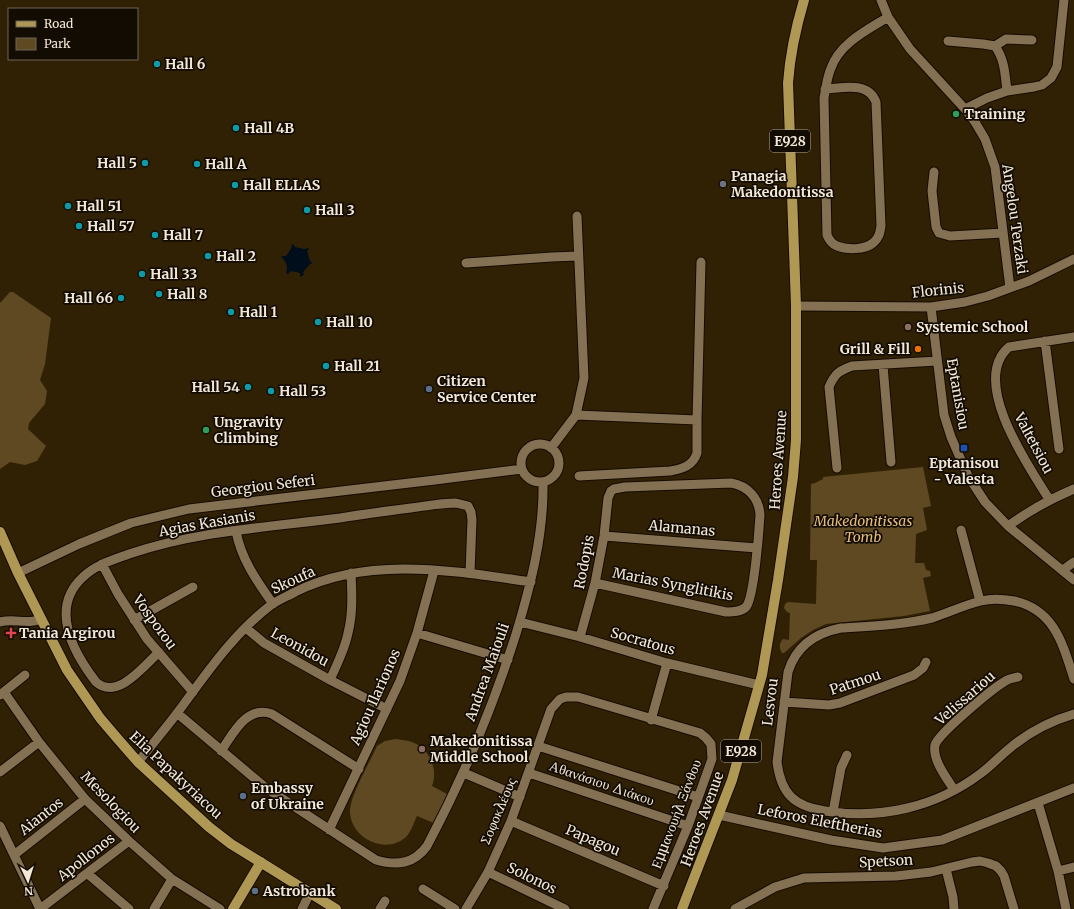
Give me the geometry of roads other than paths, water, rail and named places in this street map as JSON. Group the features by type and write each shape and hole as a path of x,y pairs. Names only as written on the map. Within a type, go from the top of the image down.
{"main road":[{"path":"794,34 792,31 792,24 797,0"},
{"name":"Heroes Avenue","path":"682,909 732,780 759,686 766,657 793,477 796,440 796,306 788,108 789,65 794,34 804,0"},
{"name":"Elia Papakyriacou","path":"0,532 18,573 67,670 100,718 138,762 231,844 336,909"},
{"path":"233,909 261,862"}],"street":[{"name":"Angelou Terzaki","path":"880,0 888,17 910,49 965,109 975,122 985,140 995,167 1010,288"},
{"path":"965,109 987,98 1007,91 1042,85 1051,78 1057,67 1064,0"},
{"path":"826,89 860,87 868,90 876,102 881,226 880,234 877,239 872,244 867,246 844,248 833,244 827,235 824,112 826,89 831,66 839,53 862,33 888,17"},
{"path":"995,46 1006,39 1032,40"},
{"path":"948,41 995,46 1000,52 1004,63 1007,91"},
{"path":"934,172 932,190 936,228 939,233 950,236 1003,233"},
{"path":"551,448 576,415 584,378 577,216"},
{"path":"466,263 578,256"},
{"name":"Florinis","path":"796,306 931,307 965,302 1029,281 1074,259"},
{"path":"578,476 680,470 692,463 695,458 701,262"},
{"name":"Eptanisiou","path":"931,307 944,415 957,454 975,488 985,502 1008,526 1074,580"},
{"name":"Valtetsiou","path":"1049,499 1013,440 1005,421 997,391 996,378 999,360 1002,353 1008,347 1074,337"},
{"path":"1045,341 1059,449"},
{"path":"837,468 829,387 834,376 841,370 852,366 937,361"},
{"path":"883,365 891,462"},
{"path":"576,415 697,420"},
{"path":"540,445 551,448 558,457 558,469 552,478 543,482 528,478 522,468 522,457 529,448 540,445"},
{"name":"Georgiou Seferi","path":"18,573 114,529 131,523 188,509 476,475 522,468"},
{"name":"Andrea Maiouli","path":"177,713 266,788 376,860 386,863 399,864 419,856 427,846 464,773 508,660 531,582 537,554 541,525 543,482"},
{"name":"Marias Synglitikis","path":"596,583 726,612 738,611 746,607 750,598 760,516 758,504 746,488 738,484 725,482 625,487 611,491"},
{"path":"1008,526 1049,499 1074,489"},
{"name":"Rodopis","path":"580,637 596,583 604,536 607,502 611,491"},
{"name":"Agias Kasianis","path":"159,652 121,685 111,688 99,684 80,660 74,649 68,630 66,617 68,604 73,589 82,577 102,564 162,544 190,538 449,503 468,506 471,517 470,573"},
{"path":"961,530 980,601"},
{"path":"236,531 242,553 254,576 273,604"},
{"name":"Alamanas","path":"604,536 757,548"},
{"path":"1063,570 1074,562"},
{"name":"Vosporou","path":"102,564 134,620 193,692"},
{"name":"Skoufa","path":"138,762 233,640 273,604 313,584 351,574 386,570 470,573 531,582"},
{"name":"Agiou Ilarionos","path":"329,830 388,709 400,681 417,634 434,571"},
{"name":"Leonidou","path":"246,628 264,643 330,680 348,632 352,601 351,574"},
{"path":"134,620 193,587"},
{"name":"Lesvou","path":"1074,679 1057,632 1044,616 1020,602 997,599 980,601 933,617 916,621 841,628 820,634 811,639 799,650 790,664 777,762 782,782 786,790 793,799 812,809 864,814 898,810 919,805 954,790 981,773 1027,735 1042,726 1074,714"},
{"path":"0,622 17,620 30,622 41,619"},
{"name":"Socratous","path":"520,622 580,637 667,663 759,686"},
{"path":"417,634 508,660"},
{"name":"Patmou","path":"784,702 829,705 840,703 914,675 923,668 926,662"},
{"path":"651,720 667,663"},
{"path":"2,693 25,675"},
{"name":"Velissariou","path":"954,790 939,765 935,754 935,744 943,733 998,686 1008,679 1018,677"},
{"path":"330,680 388,709"},
{"name":"Mesologiou","path":"2,693 85,799 172,879 220,909"},
{"name":"Εμμανουήλ Ξάνθου","path":"560,699 566,697 578,697 651,720 700,733 711,744 712,759 688,826 654,909"},
{"name":"Σοφοκλέους","path":"466,909 488,872 511,821 551,709 560,699"},
{"path":"221,751 244,719 256,712 264,712 272,714 359,769"},
{"path":"0,772 39,742"},
{"name":"Αθανάσιου Διάκου","path":"538,746 698,797"},
{"path":"833,812 841,768 847,755"},
{"path":"464,773 520,797"},
{"name":"Αθανάσιου Διάκου","path":"529,773 688,826"},
{"name":"Leforos Eleftherias","path":"719,815 831,840 883,848 942,840 1074,788"},
{"name":"Aiantos","path":"14,855 85,799"},
{"path":"1038,803 1058,871 1066,909"},
{"name":"Papagou","path":"511,821 664,886"},
{"path":"0,826 40,909"},
{"name":"Apollonos","path":"40,909 88,874 129,841"},
{"name":"Spetson","path":"736,909 775,887 804,878 920,874 980,861 988,862 996,866 1004,876 1014,909"},
{"path":"1058,871 1074,867"},
{"path":"946,869 953,897 954,909"},
{"name":"Solonos","path":"488,872 564,909"},
{"path":"88,874 129,909"},
{"path":"154,909 172,879"},
{"path":"423,888 455,909"},
{"path":"302,909 310,893"},
{"path":"380,909 385,901"}],"water":[{"path":"292,244 295,247 304,249 309,248 307,251 310,261 313,263 310,264 303,272 304,275 300,277 300,273 291,271 288,274 286,273 287,266 281,256 286,256 291,249"}],"place":[{"name":"Hall 6","path":"157,64"},
{"name":"Training","path":"956,114"},
{"name":"Hall 4B","path":"236,128"},
{"name":"Hall 5","path":"145,163"},
{"name":"Hall A","path":"197,164"},
{"name":"Panagia Makedonitissa","path":"723,184"},
{"name":"Hall ELLAS","path":"235,185"},
{"name":"Hall 51","path":"68,206"},
{"name":"Hall 3","path":"307,210"},
{"name":"Hall 57","path":"79,226"},
{"name":"Hall 7","path":"155,235"},
{"name":"Hall 2","path":"208,256"},
{"name":"Hall 33","path":"142,274"},
{"name":"Hall 8","path":"159,294"},
{"name":"Hall 66","path":"121,298"},
{"name":"Hall 1","path":"231,312"},
{"name":"Hall 10","path":"318,322"},
{"name":"Systemic School","path":"908,327"},
{"name":"Grill & Fill","path":"918,349"},
{"name":"Hall 21","path":"326,366"},
{"name":"Hall 54","path":"248,387"},
{"name":"Citizen Service Center","path":"429,389"},
{"name":"Hall 53","path":"271,391"},
{"name":"Ungravity Climbing","path":"206,430"},
{"name":"Eptanisou - Valesta","path":"964,448"},
{"name":"Tania Argirou","path":"11,633"},
{"name":"Makedonitissa Middle School","path":"422,749"},
{"name":"Embassy of Ukraine","path":"243,796"},
{"name":"Astrobank","path":"255,891"}],"park label":[{"name":"Makedonitissas Tomb","path":"863,530"}]}
